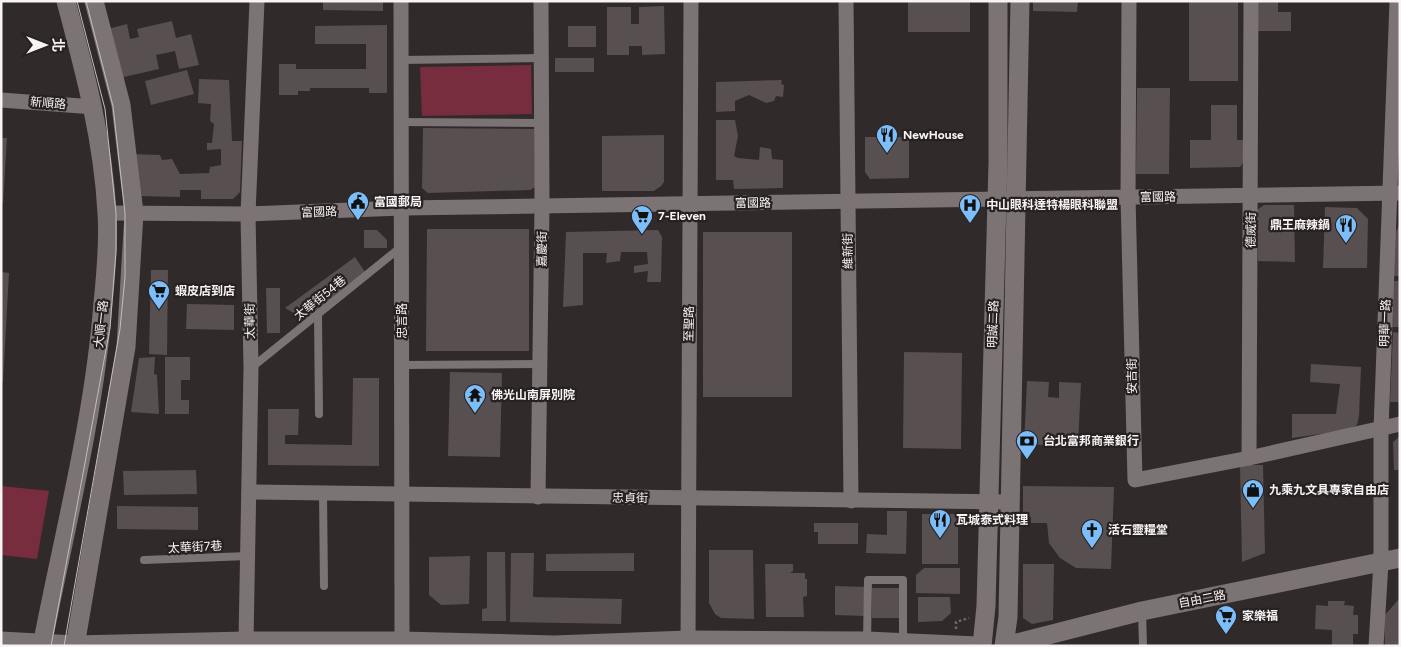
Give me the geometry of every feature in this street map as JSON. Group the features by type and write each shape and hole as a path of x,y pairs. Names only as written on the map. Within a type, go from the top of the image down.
{"street":[{"name":"大順一路","path":"42,645 89,415 101,331 107,213 94,107 66,1"},
{"name":"大順一路","path":"75,645 126,347 134,213 121,105 94,1"},
{"name":"太華街","path":"246,641 252,368 248,214 257,1"},
{"name":"忠言路","path":"401,1 402,641"},
{"name":"嘉慶街","path":"538,496 542,206 541,1"},
{"name":"至聖路","path":"688,643 687,498 691,1"},
{"name":"維新街","path":"846,1 851,501"},
{"name":"明誠二路","path":"982,646 986,606 997,199 998,1"},
{"name":"明誠二路","path":"1005,646 1008,617 1020,1"},
{"name":"安吉街","path":"1129,1 1128,197 1134,480 1249,458 1400,424"},
{"name":"德威街","path":"1249,458 1252,196 1251,1"},
{"name":"明華一路","path":"1376,646 1381,562 1381,429 1395,192 1397,1"},
{"name":"新順路","path":"1,100 94,107"},
{"name":"富國路","path":"107,213 248,214 402,208 1252,196 1395,192"},
{"name":"忠貞街","path":"249,492 1010,502"},
{"name":"自由二路","path":"1005,646 1142,611 1400,558"},
{"path":"1,641 42,645 246,641 402,641 554,645 867,641 977,646"}],"lane":[{"path":"401,60 541,58"},
{"path":"400,122 541,123"},
{"name":"太華街54巷","path":"252,368 402,245"},
{"path":"318,315 319,414"},
{"path":"402,365 540,364"},
{"path":"323,493 324,586"},
{"name":"太華街7巷","path":"144,560 248,556"},
{"path":"867,641 868,580 903,580 903,642"},
{"path":"1142,611 1143,646"}],"shaded area":[{"path":"531,65 532,114 422,116 420,67"},
{"path":"1,486 49,491 37,559 1,555"}],"building":[{"path":"323,1 383,1 383,11 323,10"},
{"path":"908,1 970,1 970,32 908,32"},
{"path":"1033,1 1078,1 1077,12 1033,11"},
{"path":"1189,1 1238,1 1238,81 1189,81"},
{"path":"1256,1 1278,1 1278,12 1291,12 1291,31 1256,31"},
{"path":"664,6 665,54 642,55 642,46 629,46 629,55 607,55 607,7 631,7 631,24 639,24 639,7"},
{"path":"172,21 176,38 191,34 199,65 179,69 175,51 156,55 159,69 115,79 104,30 127,24 130,39 139,37 137,29"},
{"path":"387,25 387,93 369,93 369,88 310,88 310,91 298,91 298,95 279,95 279,64 296,64 296,69 366,69 366,44 315,44 315,26"},
{"path":"568,26 596,26 596,47 568,47"},
{"path":"555,58 594,58 594,72 555,72"},
{"path":"187,70 194,94 151,105 145,81"},
{"path":"199,79 229,80 232,141 242,141 240,192 233,199 201,199 201,190 180,190 180,197 138,196 132,154 160,155 162,160 172,159 180,174 209,173 210,167 221,165 221,149 207,150 207,143 212,143 214,124 210,121 211,104 198,103"},
{"path":"782,80 781,84 784,85 783,97 776,96 774,101 766,103 749,95 735,101 735,111 716,112 716,82"},
{"path":"1137,88 1170,88 1169,174 1136,174"},
{"path":"1211,105 1237,105 1237,140 1245,140 1245,160 1240,167 1190,168 1190,140 1211,140"},
{"path":"716,120 735,120 738,136 734,156 759,160 760,147 771,149 772,159 783,160 783,188 734,189 733,180 716,180"},
{"path":"423,128 534,129 535,187 530,190 428,193 422,188"},
{"path":"664,135 664,182 661,186 654,191 602,191 602,136"},
{"name":"NewHouse","path":"865,137 909,137 909,178 870,179 865,172"},
{"path":"1,138 7,138 3,203 1,203"},
{"path":"1264,205 1294,205 1295,262 1258,261 1257,210"},
{"name":"鼎王麻辣鍋","path":"1325,207 1357,208 1368,219 1367,268 1323,268"},
{"path":"1400,223 1400,276 1393,276 1393,238"},
{"path":"427,229 529,229 529,351 426,351"},
{"path":"364,230 377,230 387,240 387,248 364,248"},
{"path":"658,230 662,237 661,282 647,282 648,271 634,273 634,266 648,264 647,252 621,252 620,261 606,263 607,253 583,253 583,305 563,307 566,232"},
{"path":"703,232 792,232 792,397 703,397"},
{"path":"355,257 369,278 307,320 285,308"},
{"path":"151,270 168,270 167,355 149,354"},
{"path":"1,272 9,273 3,382 1,382"},
{"path":"1393,281 1400,281 1400,327 1392,327"},
{"path":"266,288 280,288 280,333 267,333"},
{"path":"187,304 234,305 234,330 186,329"},
{"path":"1393,332 1400,333 1400,402 1390,402"},
{"path":"904,352 962,353 961,449 903,448"},
{"path":"155,357 154,374 157,375 159,414 131,412 139,358"},
{"path":"165,357 190,357 190,380 181,380 181,400 189,400 189,414 165,414"},
{"path":"1311,364 1361,367 1357,425 1348,430 1292,438 1292,414 1336,414 1340,384 1310,382"},
{"name":"佛光山南屏別院","path":"450,372 502,373 500,457 448,456"},
{"path":"353,378 379,378 379,466 268,465 268,409 299,409 298,435 285,435 285,444 352,445"},
{"path":"1027,381 1049,382 1048,397 1059,398 1059,382 1081,383 1078,446 1060,446 1061,438 1043,438 1043,445 1024,444"},
{"path":"1400,436 1400,470 1394,470 1393,442"},
{"name":"九乘九文具專家自由店","path":"1240,465 1263,465 1265,553 1242,562"},
{"path":"196,470 197,494 124,495 123,471"},
{"path":"1023,486 1114,487 1111,569 1076,568 1060,558 1049,543 1047,523 1031,523 1031,517 1027,517 1027,512 1023,512"},
{"path":"117,506 198,507 198,530 117,529"},
{"path":"887,511 907,511 906,554 866,553 867,534 887,535"},
{"name":"瓦城泰式料理","path":"922,514 958,514 958,564 922,564"},
{"path":"814,523 858,523 858,544 818,544 818,532 814,532"},
{"path":"709,550 753,550 754,619 721,618 715,614 709,603"},
{"path":"487,552 505,552 506,621 482,621 482,609 487,608"},
{"path":"511,553 534,553 533,597 622,599 621,624 510,622"},
{"path":"634,553 634,571 546,571 546,554"},
{"path":"470,556 469,604 441,605 429,595 429,557"},
{"path":"765,564 793,564 793,571 790,573 805,573 807,596 803,597 804,617 766,617"},
{"path":"1023,564 1054,564 1053,620 1032,624 1023,618"},
{"path":"924,568 960,568 960,594 916,593 916,575"},
{"path":"835,586 866,587 865,616 835,615"},
{"path":"872,588 900,588 900,618 872,618"},
{"path":"918,597 950,597 951,613 942,621 918,622"},
{"path":"1400,598 1400,646 1385,646 1384,616"},
{"path":"1328,601 1345,601 1344,605 1354,606 1353,615 1358,615 1358,634 1353,634 1353,646 1332,646 1332,630 1315,629 1316,605 1328,606"}],"tram line":[{"path":"51,646 110,328 116,251 116,213 105,109 77,1"},
{"path":"64,646 120,329 125,277 125,213 113,106 86,1"}],"place":[{"name":"NewHouse","path":"887,154"},
{"name":"富國郵局","path":"358,221"},
{"name":"中山眼科達特楊眼科聯盟","path":"970,224"},
{"name":"7-Eleven","path":"642,235"},
{"name":"鼎王麻辣鍋","path":"1346,244"},
{"name":"蝦皮店到店","path":"159,310"},
{"name":"佛光山南屏別院","path":"475,414"},
{"name":"台北富邦商業銀行","path":"1027,460"},
{"name":"九乘九文具專家自由店","path":"1253,509"},
{"name":"瓦城泰式料理","path":"940,539"},
{"name":"活石靈糧堂","path":"1092,549"},
{"name":"家樂福","path":"1226,635"}]}
